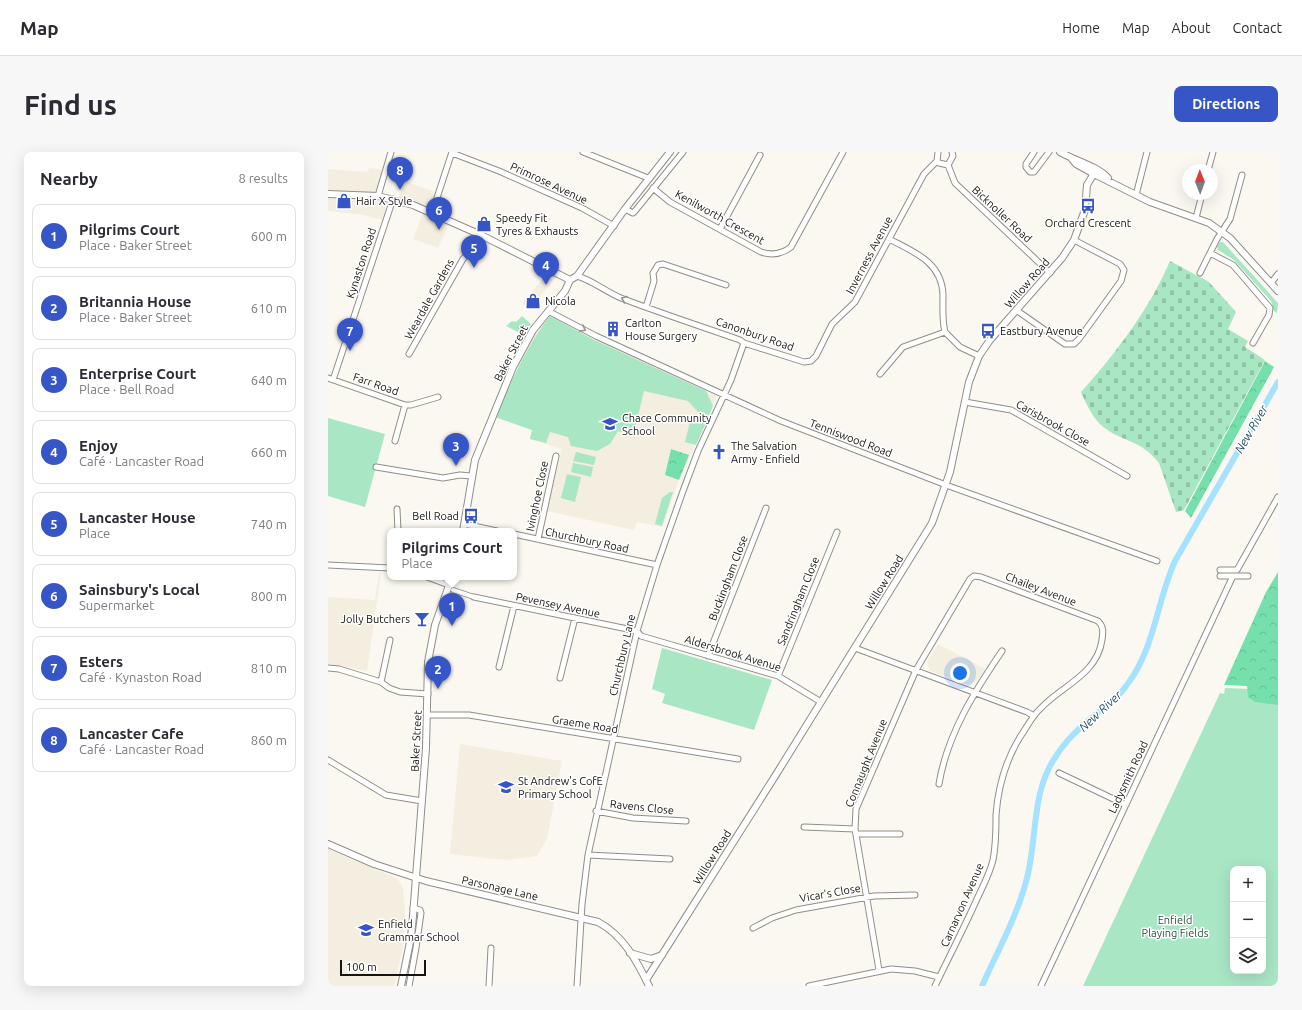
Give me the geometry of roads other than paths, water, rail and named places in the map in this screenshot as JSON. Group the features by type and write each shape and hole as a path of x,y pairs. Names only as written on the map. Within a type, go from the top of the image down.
{"street":[{"path":"378,196 391,152"},
{"path":"432,213 452,152"},
{"name":"Primrose Avenue","path":"452,152 582,208 614,226"},
{"path":"583,152 648,178"},
{"name":"Baker Street","path":"464,528 471,476 475,460 513,367 534,330 565,291 570,280 577,276 648,178 670,152"},
{"path":"625,209 633,213 683,152"},
{"name":"Kenilworth Crescent","path":"653,188 670,202 769,255 784,252 791,247 843,152"},
{"path":"938,152 937,161 948,165 953,156 952,152"},
{"path":"1034,152 1026,164 1026,167 1030,172 1037,170 1049,152"},
{"path":"1060,152 1071,156 1095,172 1136,195 1165,208 1196,218 1222,232 1230,238 1278,291"},
{"path":"1136,195 1147,152"},
{"path":"1210,164 1213,152"},
{"path":"720,229 760,156"},
{"name":"Inverness Avenue","path":"816,356 832,324 855,302 924,174 937,161"},
{"name":"Bicknoller Road","path":"948,165 955,183 1050,273"},
{"name":"Willow Road","path":"646,980 932,523 946,485 972,370 978,356 1016,310 1050,273 1074,240 1085,210 1087,185 1095,172"},
{"path":"1200,273 1230,219 1242,175"},
{"path":"328,199 328,194 378,196 393,199 432,213 570,280"},
{"name":"Kynaston Road","path":"330,379 393,199"},
{"path":"1196,218 1200,200"},
{"name":"Weardale Gardens","path":"409,354 463,259 477,243 480,235"},
{"path":"889,238 921,256 931,263 938,272 943,287 945,332 960,347 978,356"},
{"path":"1016,310 1065,344 1074,344 1079,339 1121,281 1124,270 1120,264 1074,240"},
{"path":"1210,253 1234,264 1270,308 1269,315 1252,343"},
{"path":"646,307 654,281 653,273 658,265 664,264 726,285"},
{"path":"1271,283 1278,274"},
{"name":"Canonbury Road","path":"577,276 586,279 609,293 804,362 811,361 816,356"},
{"name":"Tenniswood Road","path":"548,311 596,336 781,421 946,485 1157,561"},
{"path":"880,374 903,347 945,332"},
{"name":"Churchbury Lane","path":"577,986 581,917 588,855 596,811 637,631 657,565 696,455 724,395 742,341"},
{"name":"Farr Road","path":"330,379 405,405 395,441"},
{"path":"405,405 411,405 438,397"},
{"name":"Carisbrook Close","path":"965,402 1011,410 1127,476"},
{"name":"Ivinghoe Close","path":"538,539 556,456"},
{"path":"376,467 443,478 460,475 471,476"},
{"path":"1220,570 1236,570 1278,497"},
{"name":"Buckingham Close","path":"708,656 766,508"},
{"path":"397,510 398,528"},
{"name":"Sandringham Close","path":"778,676 837,532"},
{"name":"Churchbury Road","path":"517,535 657,565"},
{"path":"328,565 387,568"},
{"name":"Chailey Avenue","path":"970,580 974,576 981,577 1098,621 1103,626"},
{"path":"1220,576 1248,576"},
{"name":"Ladysmith Road","path":"1041,986 1233,576"},
{"path":"434,580 451,588"},
{"name":"Baker Street","path":"401,986 407,962 413,908 428,715 431,646 435,626 451,588 452,580"},
{"name":"Connaught Avenue","path":"879,970 856,831 856,809 916,670 970,580"},
{"name":"Pevensey Avenue","path":"451,588 474,597 637,631"},
{"path":"499,667 514,606"},
{"path":"560,678 575,618"},
{"name":"Carnarvon Avenue","path":"935,986 990,869 995,848 997,806 1007,764 1018,741 1034,716 1047,701 1074,682 1092,665 1102,643 1103,626"},
{"name":"Aldersbrook Avenue","path":"637,631 641,636 778,676 820,702"},
{"path":"381,682 390,640"},
{"path":"855,648 1034,716"},
{"path":"939,784 945,756 974,692 1002,652"},
{"path":"328,668 339,669 381,682 389,688 400,692 428,694"},
{"name":"Graeme Road","path":"428,715 469,715 613,740 672,747 738,759"},
{"path":"328,760 386,795 422,801"},
{"path":"1059,772 1126,804"},
{"name":"Ravens Close","path":"596,811 633,818 686,821"},
{"path":"804,828 900,834"},
{"name":"Parsonage Lane","path":"328,844 374,864 415,878 581,917 605,925 618,936 646,980"},
{"path":"588,855 670,859"},
{"name":"Vicar's Close","path":"753,928 772,918 796,910 867,897 915,895"},
{"name":"Baker Street","path":"408,986 421,913 420,910 413,908"},
{"path":"489,986 491,948"},
{"path":"630,953 651,958 662,955"},
{"path":"407,962 413,964"},
{"path":"809,986 879,970 903,969 939,977"},
{"path":"646,980 649,986"}],"waterway":[{"name":"New River","path":"982,986 1008,931 1024,889 1031,861 1037,806 1049,768 1069,739 1088,720 1118,696 1138,668 1145,654 1175,561 1278,382"}],"place":[{"name":"Lancaster Cafe","path":"400,190"},
{"name":"Hair X Style","path":"344,201"},
{"name":"Orchard Crescent","path":"1088,206"},
{"name":"Speedy Fit Tyres & Exhausts","path":"484,224"},
{"name":"Sainsbury's Local","path":"439,230"},
{"name":"Lancaster House","path":"474,268"},
{"name":"Enjoy","path":"546,285"},
{"name":"Nicola","path":"533,301"},
{"name":"Carlton House Surgery","path":"613,329"},
{"name":"Eastbury Avenue","path":"988,331"},
{"name":"Esters","path":"350,351"},
{"name":"Chace Community School","path":"610,424"},
{"name":"The Salvation Army - Enfield","path":"719,452"},
{"name":"Enterprise Court","path":"456,466"},
{"name":"Bell Road","path":"471,516"},
{"name":"Jolly Butchers","path":"422,619"},
{"name":"Pilgrims Court","path":"452,626"},
{"name":"Britannia House","path":"438,689"},
{"name":"St Andrew's CofE Primary School","path":"506,787"},
{"name":"Enfield Grammar School","path":"366,930"}],"park label":[{"name":"Enfield Playing Fields","path":"1175,926"}]}
